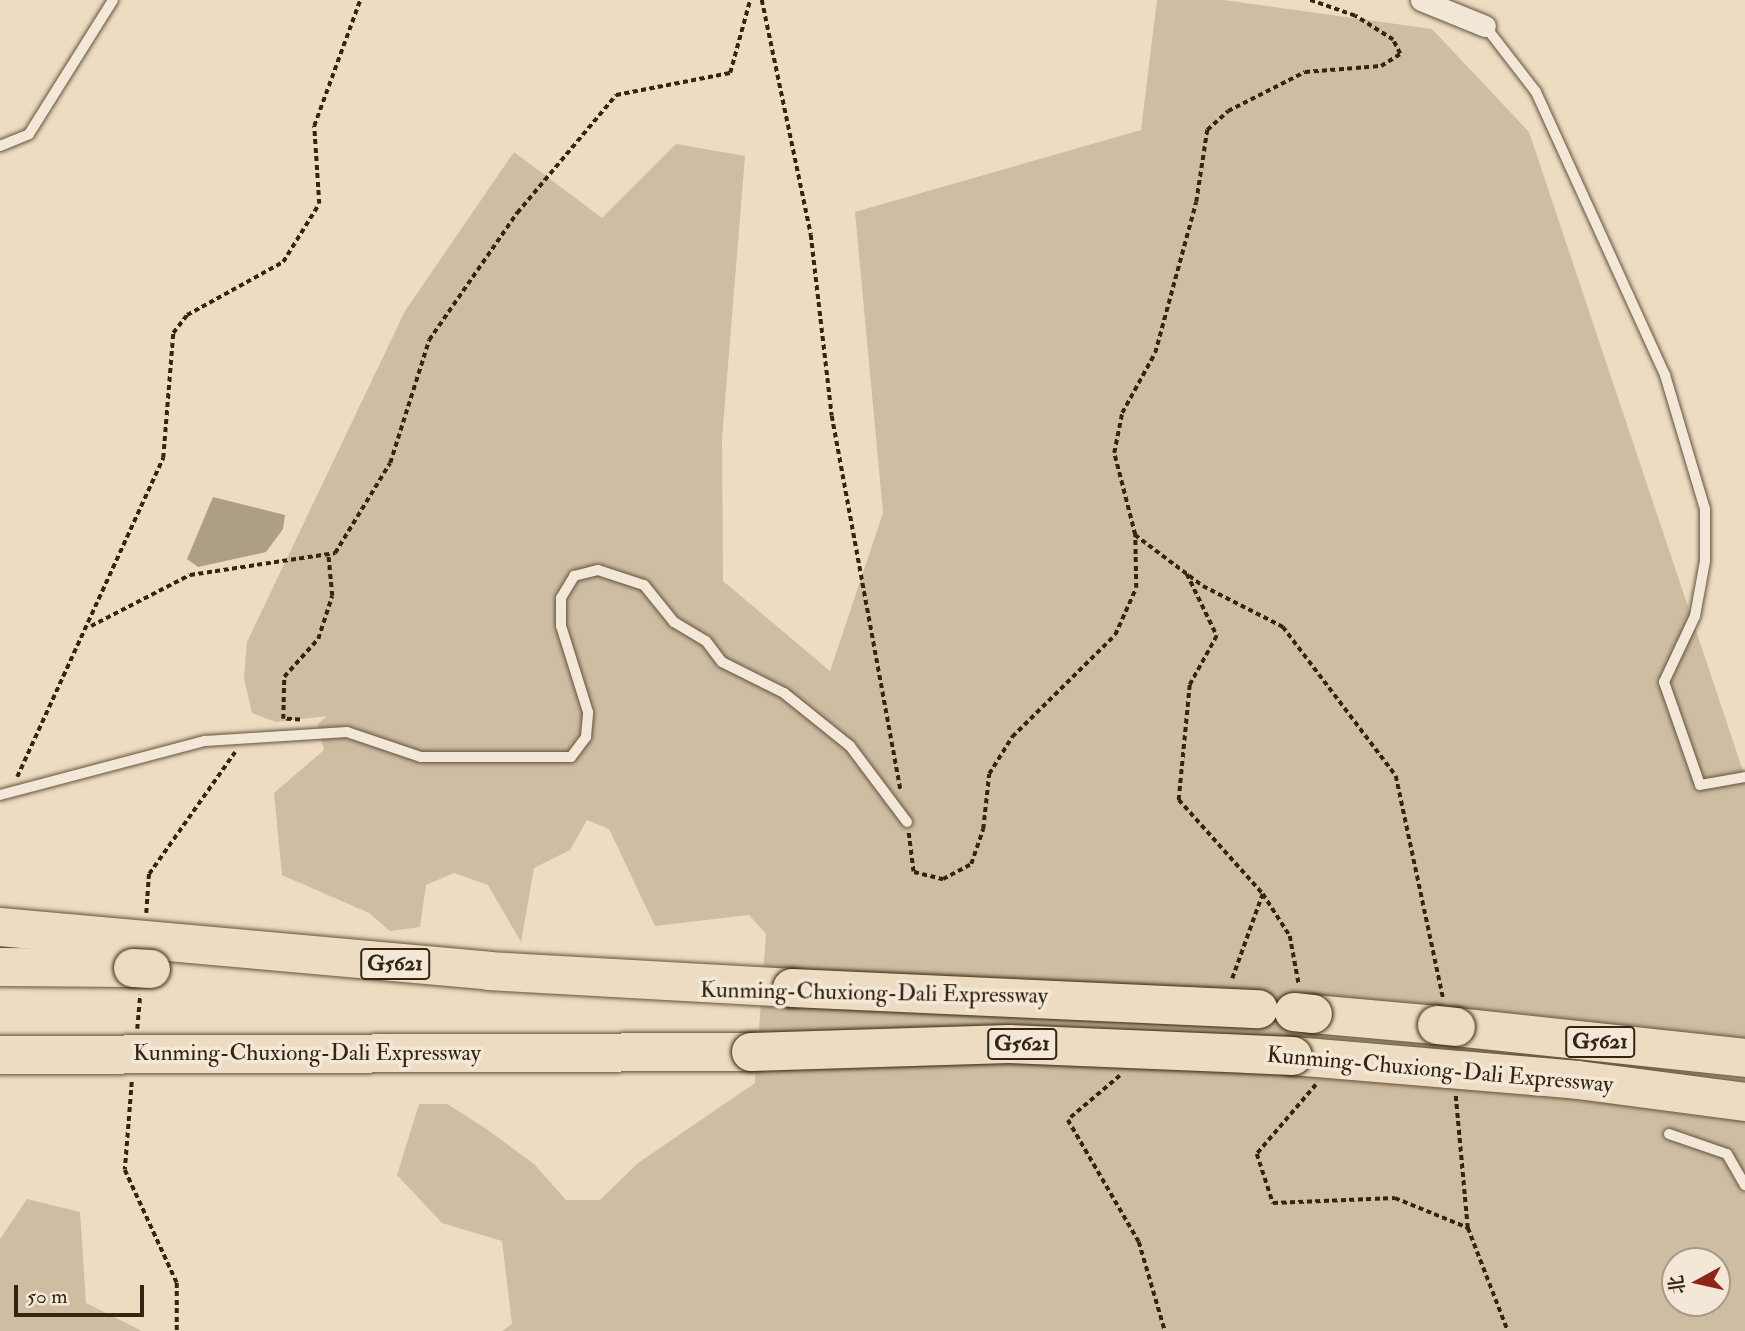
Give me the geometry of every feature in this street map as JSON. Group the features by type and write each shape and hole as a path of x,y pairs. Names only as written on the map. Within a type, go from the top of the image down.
{"highway":[{"name":"G5621","path":"0,927 475,970 792,988"},
{"name":"Kunming-Chuxiong-Dali Expressway","path":"0,967 142,969 613,989 792,988 1291,1006 1445,1019 1745,1058"},
{"name":"Kunming-Chuxiong-Dali Expressway","path":"0,1055 751,1052 1009,1044 1304,1068 1578,1080 1745,1102"}],"street":[{"path":"1421,0 1485,26"}],"lane":[{"path":"0,146 29,134 113,0"},
{"path":"1485,26 1536,92 1665,375 1705,509 1705,561 1695,617 1664,682 1700,785 1745,777"},
{"path":"5,794 205,741 244,738 308,739 347,732 421,757 571,757 586,737 588,712 561,626 561,598 574,576 598,570 644,585 674,622 706,641 722,662 784,693 850,746 881,779 907,822"},
{"path":"1669,1134 1727,1154 1745,1185"}],"path":[{"path":"5,794 91,626 163,458 173,333 187,315 283,262 319,204 314,126 360,0"},
{"path":"91,626 190,575 334,553 390,463 429,340 517,213 616,95 730,73 750,0"},
{"path":"762,0 811,235 832,416 914,872 943,879 971,864 983,829 989,774 1006,746 1115,635 1136,588 1135,534 1114,453 1122,413 1155,353 1196,202 1208,130 1228,111 1305,72 1381,66 1400,54 1393,40 1355,16 1309,0"},
{"path":"1135,534 1187,574 1283,626 1396,776 1445,1019"},
{"path":"308,739 319,720 283,719 284,677 318,639 332,596 328,554"},
{"path":"1187,574 1217,636 1190,685 1179,800 1263,894 1290,936 1291,1006"},
{"path":"145,928 149,874 244,738"},
{"path":"1228,983 1238,975 1263,894"},
{"path":"1304,1068 1316,1088 1257,1154 1273,1203 1395,1198 1468,1228"},
{"path":"1128,1069 1068,1120 1139,1242 1166,1331"},
{"path":"133,1076 125,1170 177,1283 177,1331"},
{"path":"1454,1080 1468,1228 1508,1331"}],"shaded area":[{"path":"1157,0 1224,0 1432,29 1529,132 1745,777 1745,1331 502,1331 512,1324 502,1241 442,1223 397,1175 419,1104 447,1104 485,1128 534,1164 566,1200 600,1200 638,1163 755,1083 766,934 749,915 655,926 609,829 587,820 570,850 534,868 521,942 488,885 454,873 426,885 420,927 390,931 369,913 282,875 274,793 324,750 318,724 327,716 276,722 252,713 244,678 247,642 405,311 514,152 602,218 676,144 745,156 722,439 723,581 830,671 883,513 855,212 1141,130"},
{"path":"213,497 285,515 283,529 266,552 198,567 187,559"},
{"path":"27,1199 80,1212 86,1303 142,1331 0,1331 0,1239"}]}
